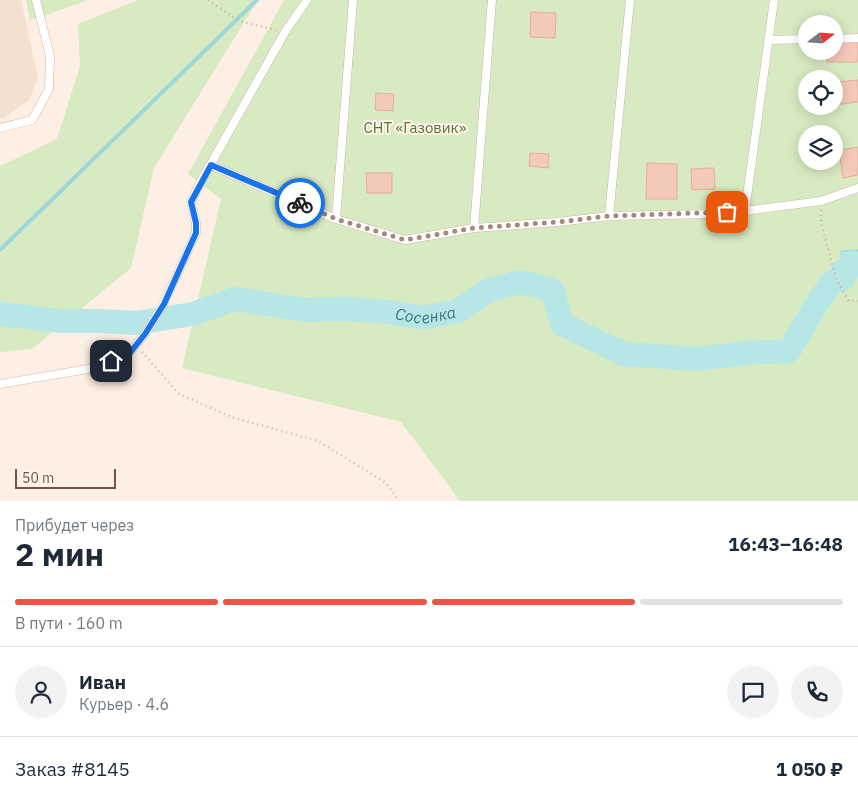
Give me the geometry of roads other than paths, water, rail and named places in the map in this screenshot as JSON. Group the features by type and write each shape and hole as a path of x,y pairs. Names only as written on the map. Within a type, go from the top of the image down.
{"lane":[{"path":"0,128 32,120 49,90 50,56 36,0"},
{"path":"0,384 94,368 129,354 145,334 164,304 196,233 196,223 191,202 284,32 307,0"},
{"path":"336,219 353,0"},
{"path":"474,228 492,0"},
{"path":"609,216 630,0"},
{"path":"745,211 774,0"},
{"path":"843,39 858,38"},
{"path":"769,40 798,39"},
{"path":"211,165 336,219 405,240 474,228 609,216 709,214 745,211 821,201 858,188"}],"water":[{"path":"858,250 858,273 845,274 841,251"}],"waterway":[{"path":"0,250 257,0"},
{"name":"Сосенка","path":"0,314 60,321 135,323 193,314 234,299 305,310 347,309 390,312 422,318 458,311 489,290 520,282 552,290 562,324 624,354 695,359 747,353 789,351 832,282 843,279 843,271 858,264"}],"park label":[{"name":"СНТ «Газовик»","path":"415,127"}]}
